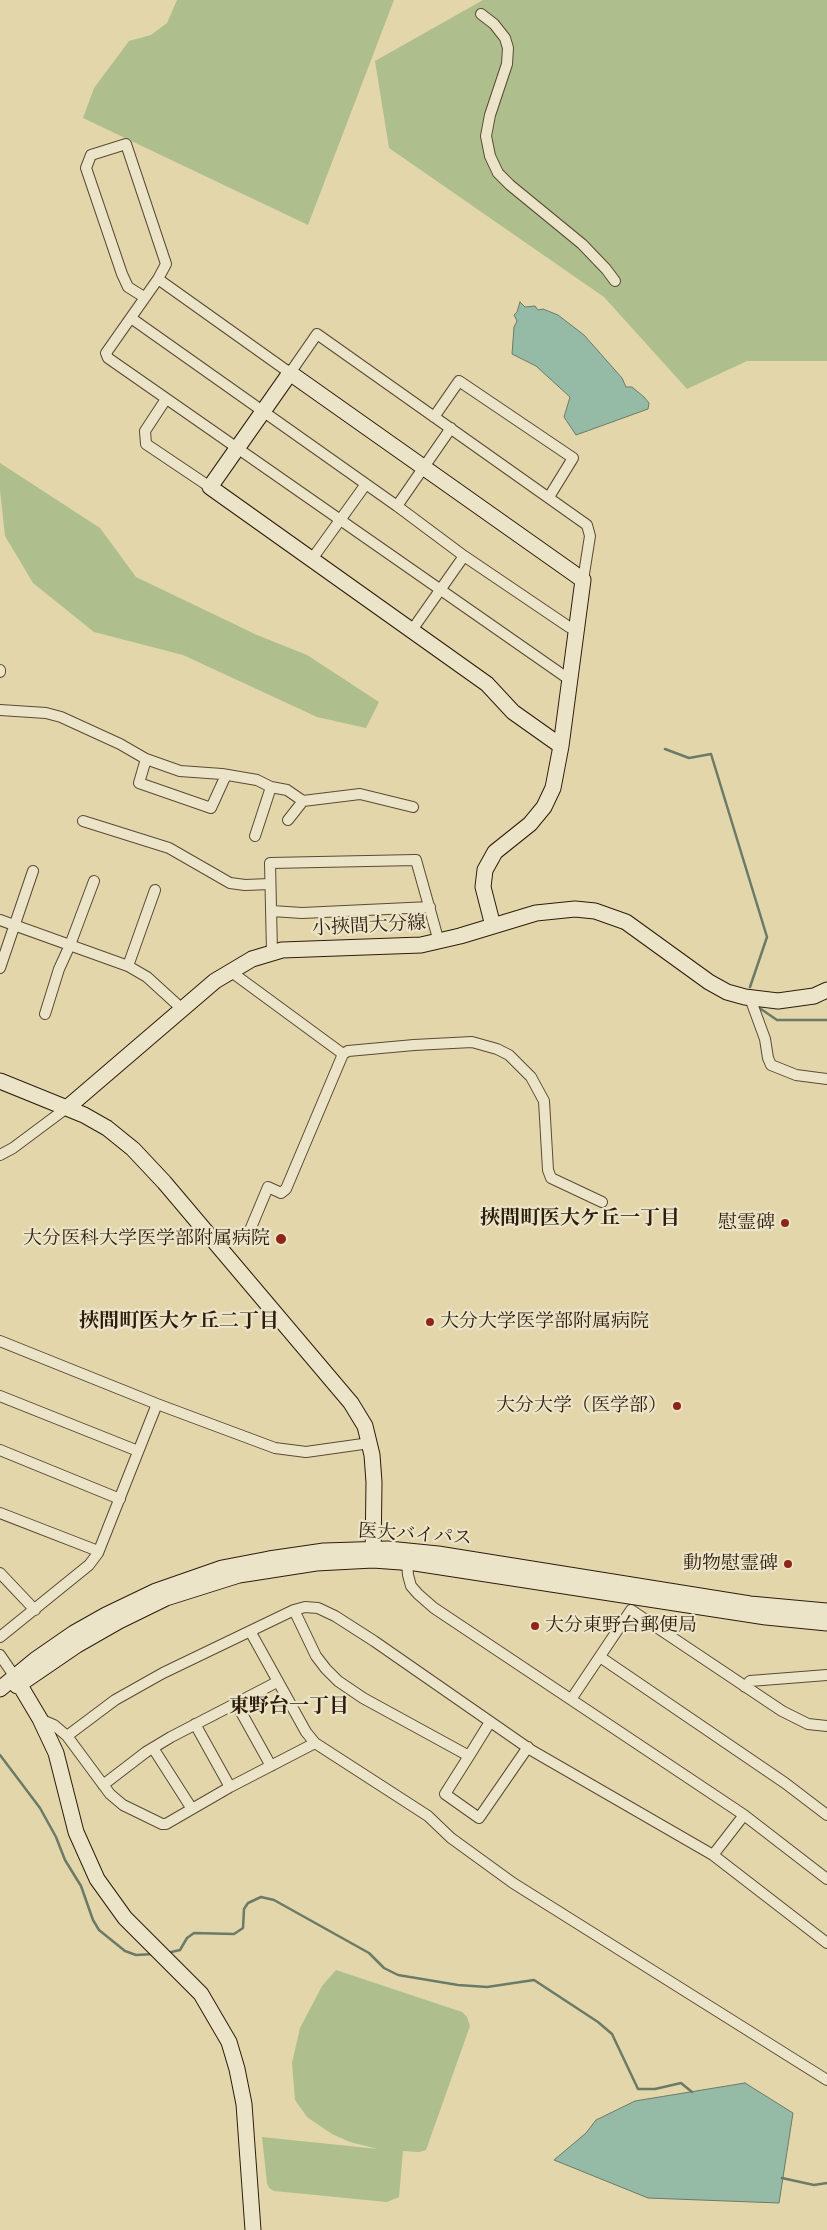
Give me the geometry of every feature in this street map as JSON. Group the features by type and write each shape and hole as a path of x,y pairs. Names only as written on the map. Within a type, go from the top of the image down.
{"street":[{"path":"481,14 494,24 505,38 508,48 507,64 490,115 486,136 490,156 498,173 582,244 606,269 614,282"},
{"path":"144,297 128,287 122,274 86,168 91,155 126,144 166,264 158,279 106,353 108,358 570,680"},
{"path":"158,279 583,580"},
{"path":"131,318 397,506 464,556 569,627 577,630"},
{"path":"210,487 317,334 452,428 587,526 590,536 561,746 553,788 544,808 530,824 495,852 485,870 482,887 493,926"},
{"path":"434,416 459,381 573,458 549,497"},
{"path":"166,399 145,431 146,444 210,487 487,684 513,712 561,746"},
{"path":"397,506 452,428"},
{"path":"312,559 366,484"},
{"path":"412,630 464,556"},
{"path":"0,710 61,716 120,744 146,759 180,771 257,780 271,787 287,790 303,801 360,794 413,807"},
{"path":"146,759 139,783 211,808 226,775"},
{"path":"255,836 271,787"},
{"path":"288,820 303,801"},
{"path":"84,821 169,848 230,883 245,885 270,884"},
{"path":"272,952 270,863 416,860 439,942"},
{"path":"0,968 33,871"},
{"path":"45,1014 59,968 70,946 94,881"},
{"path":"128,966 155,890"},
{"path":"272,911 302,913 430,907"},
{"name":"小挾間大分線","path":"68,1107 181,1008 230,971 252,959 272,952 298,949 400,947 439,942 522,916 548,910 575,909 594,911 626,922 727,992 750,998 778,1001 814,996 827,990"},
{"path":"0,920 128,966 147,977 181,1008"},
{"path":"230,971 343,1054"},
{"path":"750,998 765,1039 771,1065 796,1075 827,1079"},
{"path":"246,1235 250,1230 268,1187 280,1193 286,1189 343,1054 414,1045 472,1042 487,1045 503,1052 531,1077 544,1101 548,1170 551,1178 602,1202"},
{"path":"0,1081 68,1107 111,1131 133,1149 351,1403 364,1426 370,1443 374,1482 374,1554"},
{"path":"0,1155 13,1148 68,1107"},
{"path":"0,1341 157,1404 283,1450 306,1452 370,1443"},
{"path":"0,1396 138,1451"},
{"path":"0,1637 89,1565 98,1551 120,1500 157,1404"},
{"path":"0,1450 120,1500"},
{"path":"0,1512 98,1551"},
{"name":"医大バイパス","path":"374,1554 407,1562 766,1617 827,1623"},
{"name":"医大バイパス","path":"0,1689 17,1681 99,1632 152,1605 181,1593 223,1579 272,1569 374,1554 455,1556 750,1604 827,1611"},
{"path":"407,1562 409,1580 418,1594 434,1608 572,1698 744,1815 827,1879"},
{"path":"0,1573 35,1610"},
{"path":"67,1736 91,1716 123,1696 250,1631 294,1610 305,1607 318,1608 335,1616 410,1665 528,1748 713,1855 827,1943"},
{"path":"294,1610 316,1656 338,1681 469,1756"},
{"path":"572,1698 631,1610 797,1720 827,1726"},
{"path":"250,1631 306,1732 315,1743 428,1816 451,1838 513,1883 827,2080"},
{"path":"0,1655 40,1720 56,1753 80,1843 97,1880 119,1910 200,1994 217,2020 228,2042 238,2069 244,2104 253,2230"},
{"path":"600,1656 785,1783 827,1815"},
{"path":"745,1686 750,1681 827,1675"},
{"name":"医大バイパス","path":"0,1699 17,1681"},
{"path":"103,1785 153,1748 277,1682"},
{"path":"236,1703 271,1766"},
{"path":"40,1720 54,1725 67,1736 103,1785 123,1805 162,1824 166,1824 230,1787 315,1743"},
{"path":"490,1722 445,1794 479,1818 528,1748"},
{"path":"196,1724 230,1787"},
{"path":"153,1748 192,1810"},
{"path":"713,1855 744,1815"}],"shaded area":[{"path":"177,0 394,0 308,225 83,118 94,88 129,41 151,35 167,23"},
{"path":"483,0 827,0 827,361 747,361 687,389 604,297 389,148 375,61"},
{"path":"520,302 525,307 535,306 538,310 543,309 558,315 584,335 622,378 626,387 632,387 644,397 649,403 648,409 576,435 564,417 570,397 536,366 512,354 514,327 517,321 514,315"},
{"path":"0,463 100,528 136,577 257,635 307,655 379,702 366,728 317,717 183,655 94,632 33,583 5,536 0,490"},
{"path":"336,1970 462,2012 467,2017 470,2026 426,2150 419,2152 403,2151 399,2197 387,2202 274,2191 269,2188 267,2183 262,2137 378,2149 350,2142 332,2134 307,2117 295,2100 292,2063 300,2028 322,1986"},
{"path":"745,2083 793,2113 779,2203 648,2198 554,2160 586,2133 596,2120 635,2101"}],"waterway":[{"path":"665,749 689,758 711,754 767,937 750,987"},
{"path":"758,1007 777,1020 827,1020"},
{"path":"0,1755 40,1808 56,1837 65,1860 81,1886 93,1920 99,1930 125,1951 136,1955 154,1954"},
{"path":"167,1953 180,1950 187,1938 194,1933 234,1934 243,1928 244,1909 248,1903 261,1897 274,1900 369,1953 384,1968 398,1975 458,1985 487,1987 534,1980 598,2022 612,2034 638,2089 655,2089 681,2083 692,2092"},
{"path":"782,2178 814,2185 827,2183"}],"place":[{"name":"慰霊碑","path":"785,1223"},
{"name":"大分医科大学医学部附属病院","path":"281,1239"},
{"name":"大分大学医学部附属病院","path":"430,1322"},
{"name":"大分大学（医学部）","path":"677,1406"},
{"name":"動物慰霊碑","path":"788,1564"},
{"name":"大分東野台郵便局","path":"535,1626"}],"district":[{"name":"挾間町医大ケ丘一丁目","path":"580,1219"},
{"name":"挾間町医大ケ丘二丁目","path":"179,1322"},
{"name":"東野台一丁目","path":"289,1707"}]}
